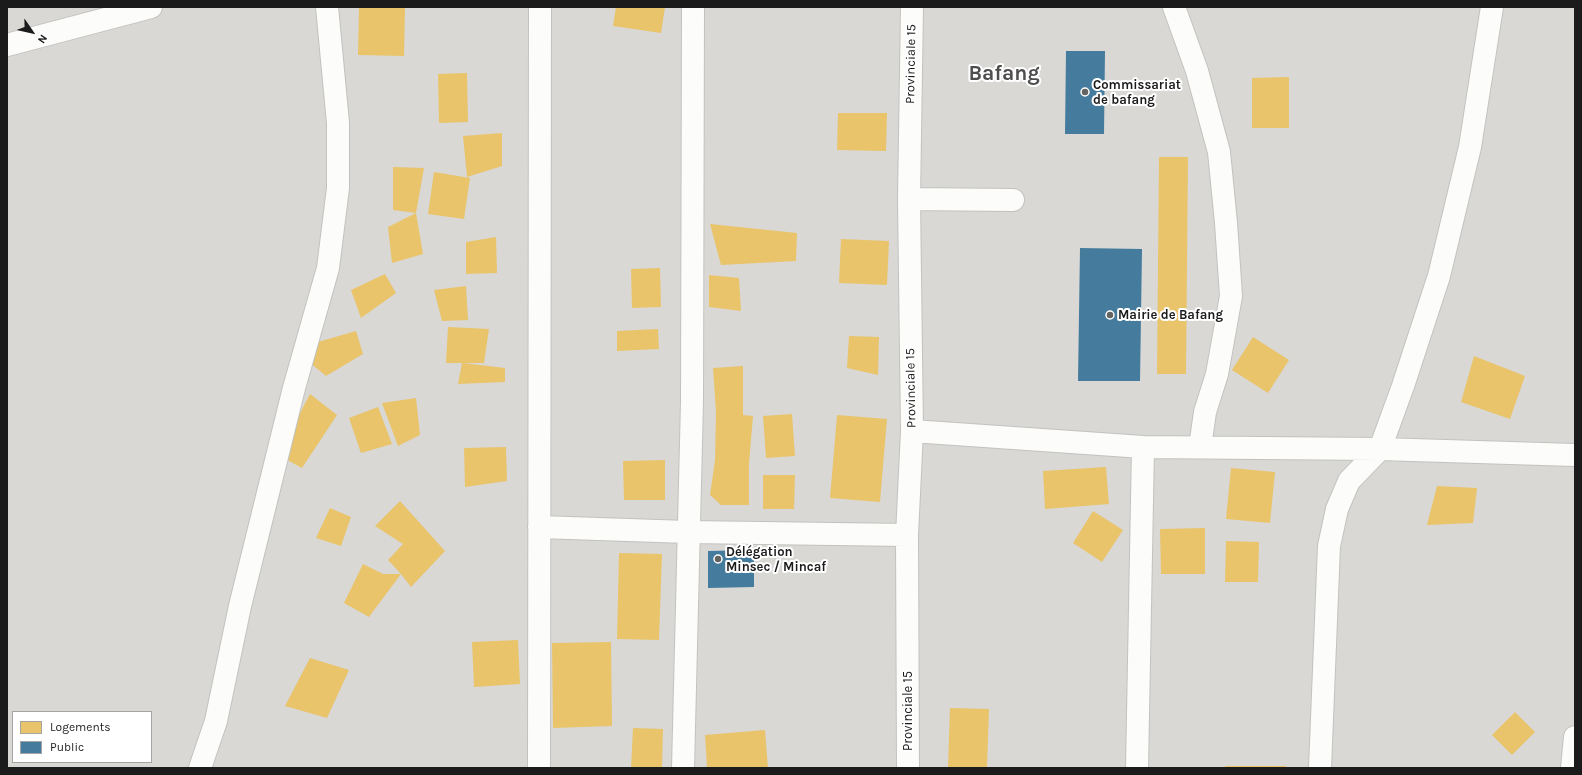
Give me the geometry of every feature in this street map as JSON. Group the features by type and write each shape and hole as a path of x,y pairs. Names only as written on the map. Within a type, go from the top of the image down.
{"street":[{"path":"7,45 150,7"},
{"path":"200,768 216,721 240,606 296,380 328,268 338,188 338,124 327,7"},
{"path":"539,768 540,7"},
{"path":"683,768 692,402 693,7"},
{"name":"Provinciale 15","path":"908,768 907,535 912,431 909,199 912,7"},
{"path":"1174,7 1198,71 1218,152 1226,223 1231,296 1217,374 1205,412 1200,447"},
{"path":"1320,768 1329,546 1337,509 1349,481 1380,449 1403,386 1439,276 1470,147 1492,7"},
{"path":"909,199 1013,200"},
{"path":"912,431 1143,447 1380,449 1575,455"},
{"path":"1137,768 1143,447"},
{"path":"539,528 907,535"},
{"path":"1572,768 1575,737"}],"shaded area":[{"path":"7,7 1575,7 1575,768 7,768"}],"building: Logements":[{"path":"359,7 405,7 404,56 358,55"},
{"path":"616,7 665,7 661,33 613,26"},
{"path":"467,73 468,122 439,123 438,74"},
{"path":"1289,77 1289,128 1252,128 1252,78"},
{"path":"838,113 887,113 886,151 837,150"},
{"path":"502,133 502,166 467,177 463,136"},
{"path":"1159,157 1188,157 1186,374 1157,374"},
{"path":"393,167 424,168 416,213 393,210"},
{"path":"434,172 470,178 464,219 428,214"},
{"path":"416,213 423,254 392,263 388,227"},
{"path":"710,224 797,233 796,261 721,265"},
{"path":"496,237 497,273 466,274 466,242"},
{"path":"841,239 889,241 887,285 839,283"},
{"path":"660,268 661,307 632,308 631,269"},
{"path":"385,274 396,293 361,318 351,290"},
{"path":"709,275 739,278 741,311 709,307"},
{"path":"466,286 468,320 442,321 434,290"},
{"path":"448,327 489,329 484,363 463,363 505,368 505,382 458,384 462,363 446,363"},
{"path":"658,329 659,349 617,351 617,331"},
{"path":"356,331 363,354 326,376 303,357 318,342"},
{"path":"849,336 879,337 878,375 847,368"},
{"path":"1253,337 1289,360 1268,393 1232,370"},
{"path":"1474,356 1525,376 1510,419 1461,402"},
{"path":"743,366 743,415 753,416 749,464 749,505 721,505 710,495 715,460 716,412 713,368"},
{"path":"310,394 337,415 302,468 278,455"},
{"path":"416,398 420,435 398,446 382,403"},
{"path":"378,407 392,444 361,453 349,418"},
{"path":"792,414 795,456 766,458 763,416"},
{"path":"837,415 887,419 880,502 830,498"},
{"path":"506,447 507,481 465,487 464,448"},
{"path":"665,460 665,500 624,500 623,461"},
{"path":"1106,467 1109,504 1045,509 1043,471"},
{"path":"1231,468 1275,472 1270,523 1226,519"},
{"path":"763,475 795,475 794,509 763,509"},
{"path":"1437,486 1477,488 1473,523 1427,525"},
{"path":"400,501 445,551 411,587 388,560 403,544 375,526"},
{"path":"330,508 351,517 341,546 316,538"},
{"path":"1093,511 1123,530 1102,562 1073,543"},
{"path":"1205,528 1205,574 1161,574 1160,529"},
{"path":"1226,541 1259,542 1258,582 1225,582"},
{"path":"619,553 662,554 659,640 617,639"},
{"path":"363,564 383,574 401,574 369,617 344,603"},
{"path":"518,640 520,684 474,687 472,642"},
{"path":"611,642 612,726 553,728 552,643"},
{"path":"310,658 349,670 327,718 285,706"},
{"path":"950,708 989,709 987,768 948,768"},
{"path":"1515,712 1535,732 1512,755 1492,735"},
{"path":"633,728 663,729 662,768 631,768"},
{"path":"765,730 768,768 707,768 705,735"},
{"path":"1225,766 1286,766 1286,768 1225,768"}],"building: Public":[{"name":"Commissariat de bafang","path":"1066,51 1105,51 1104,134 1065,134"},
{"name":"Mairie de Bafang","path":"1080,248 1142,249 1140,381 1078,381"},
{"path":"754,550 754,587 708,588 708,551"}],"place":[{"name":"Commissariat de bafang","path":"1085,92"},
{"name":"Mairie de Bafang","path":"1110,315"},
{"name":"Délégation Minsec / Mincaf","path":"718,559"}],"district":[{"name":"Bafang","path":"1004,74"}]}
